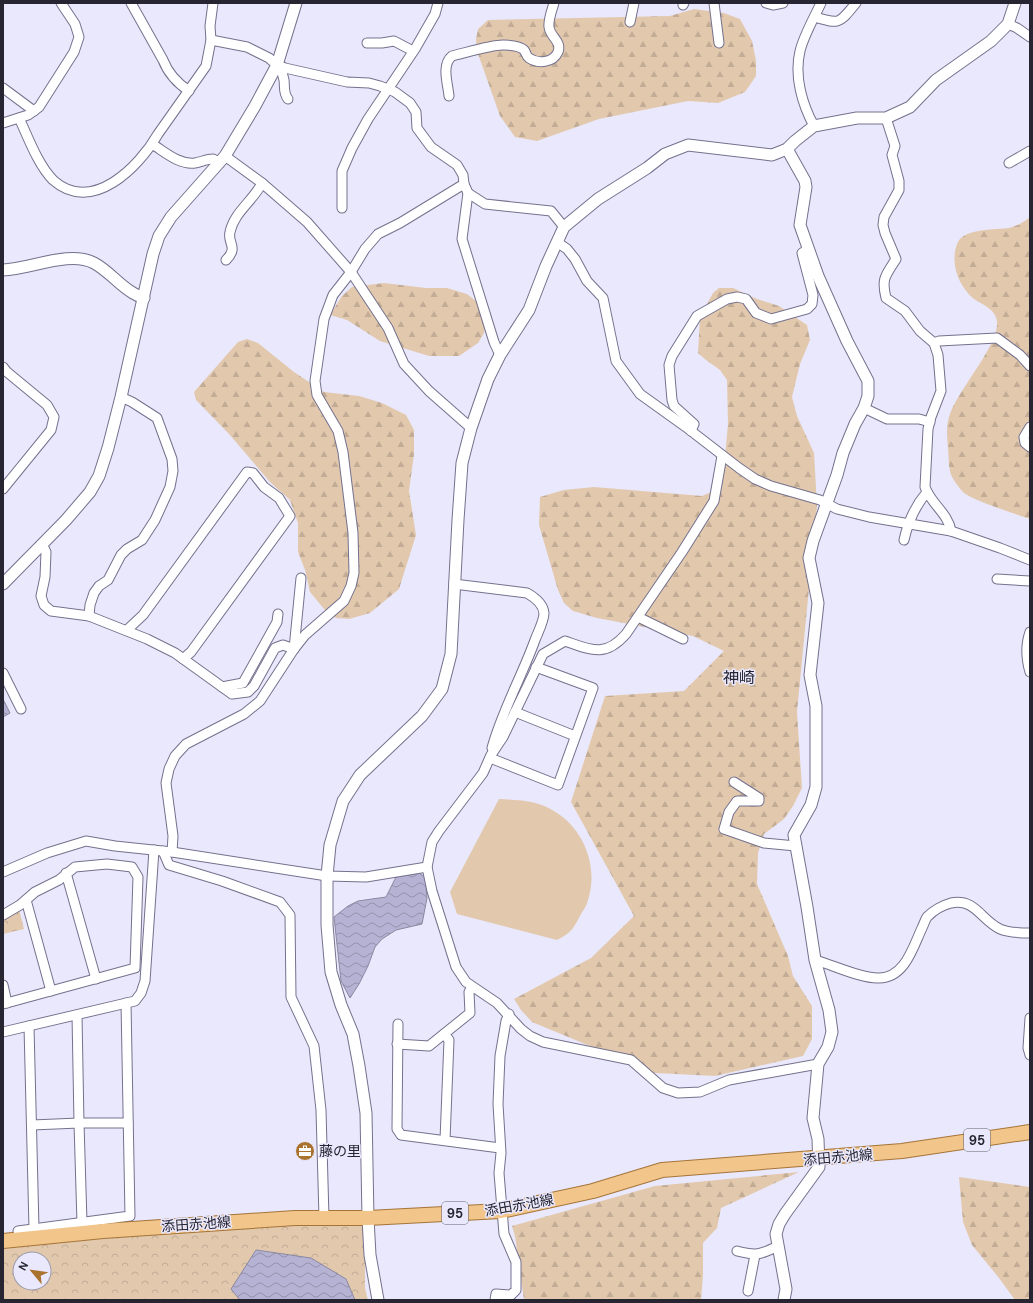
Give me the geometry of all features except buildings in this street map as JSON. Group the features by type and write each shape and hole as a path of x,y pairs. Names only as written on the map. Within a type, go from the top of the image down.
{"main road":[{"name":"添田赤池線","path":"3,1238 66,1230 295,1218 368,1218 501,1211 593,1190 662,1170 924,1149 1030,1132"}],"street":[{"path":"131,3 166,68 189,92"},
{"path":"19,118 43,167 52,179 59,185 70,190 86,192 100,190 111,184 128,171 152,144 206,66 211,40 210,26 213,3"},
{"path":"3,584 66,520 90,492 99,476 121,397 159,236 171,217 222,159 280,66 296,3"},
{"path":"342,208 342,171 352,148 435,14 438,3"},
{"path":"449,96 446,68 448,60 452,56 502,45 517,47 524,50 528,57 537,61 549,61 555,57 558,51 558,42 551,33 549,27 554,3"},
{"path":"630,22 634,3"},
{"path":"714,3 719,43"},
{"path":"766,3 773,5 783,3"},
{"path":"814,126 808,116 801,93 798,70 800,51 821,3"},
{"path":"815,17 833,23 842,19 856,3"},
{"path":"378,1300 371,1262 368,1218 366,1112 353,1034 341,1005 331,972 327,925 327,876 330,845 343,801 360,775 422,716 442,689 451,654 462,463 471,428 488,380 500,355 530,310 546,266 564,227 598,200 647,168 665,154 688,145 772,155 787,149 814,126 857,118 886,118 910,107 936,80 991,41 1008,24 1015,3"},
{"path":"3,123 19,118 39,107 74,52 79,37 75,24 64,4"},
{"path":"1008,24 1018,28 1030,37"},
{"path":"211,40 247,47 269,58 280,66 347,82 368,83 388,89 395,92 410,103 416,112 417,128 431,147 456,166 463,175 464,184 468,194 462,239 494,342 500,355"},
{"path":"367,43 394,41 413,51"},
{"path":"280,66 284,80 285,96 288,99"},
{"path":"3,88 34,111"},
{"path":"886,118 895,146 892,155 899,181 899,190 884,217 883,225 885,233 896,259 884,278 883,286 886,298 905,310 920,332 934,343 938,355 941,391 928,429 925,487 927,492 950,522 952,531"},
{"path":"152,144 184,162 194,163 213,159 222,159 262,183 308,222 351,272 388,328 404,364 429,391 471,428"},
{"path":"784,1300 786,1289 776,1234 779,1224 819,1167 820,1158 818,1139 813,1118 818,1064 828,1047 832,1032 829,1010 815,960 794,835 811,805 816,788 816,706 810,675 818,603 809,558 813,540 846,446 868,396 868,381 829,303 800,225 806,186 805,181 787,149"},
{"path":"1009,163 1030,151"},
{"path":"226,260 230,256 232,249 229,233 232,226 243,206 259,189 262,183"},
{"path":"3,1032 134,1001 141,993 145,981 149,929 163,851 173,836 166,783 169,769 175,756 186,744 244,714 260,701 294,649 305,635 344,601 354,573 353,534 342,448 338,431 317,395 314,381 324,319 333,295 351,272 365,249 378,234 400,223 464,184"},
{"path":"468,194 485,204 551,211 564,227"},
{"path":"557,242 567,249 575,259 587,281 603,298 616,361 640,394 755,479 771,486 820,500 838,509 868,517 952,531 1030,560"},
{"path":"691,431 694,424 674,406 672,400 669,365 672,356 697,316 726,299 737,297 746,299 756,313 771,319 807,309 812,304 813,295 802,253 808,249"},
{"path":"3,270 15,270 69,258 92,262 106,270 132,293 144,298"},
{"path":"934,343 939,341 997,338 1020,355 1030,366"},
{"path":"3,367 47,405 54,417 51,430 3,489"},
{"path":"89,616 90,605 94,592 99,586 108,580 127,549 142,540 155,520 170,487 173,471 172,458 157,418 132,402 121,397"},
{"path":"864,408 887,419 919,419 930,422"},
{"path":"1030,427 1024,437 1025,443 1030,447"},
{"path":"722,456 714,501 682,552 638,617 618,643 595,651 565,641 543,654 503,737 490,756 482,773 432,842 427,867 432,891 456,967 466,982 497,1003 509,1014 521,1029 530,1036 543,1042 631,1060 663,1088 678,1093 700,1092 729,1080 818,1064"},
{"path":"128,630 143,615 247,472 253,473 264,487 279,498 290,516 191,652 183,659"},
{"path":"904,540 908,524 921,498 927,492"},
{"path":"42,544 46,552 45,577 41,596 44,605 51,611 89,616 128,630 175,653 232,694 248,692 254,686 275,648 283,645 294,649"},
{"path":"294,649 301,578"},
{"path":"997,579 1030,581"},
{"path":"454,584 526,593 535,597 541,605 544,613 529,658 496,733 490,756"},
{"path":"222,687 243,683 277,622 278,614"},
{"path":"638,617 683,639"},
{"path":"1030,632 1026,648 1030,672"},
{"path":"490,756 558,785 593,688 536,667"},
{"path":"3,673 21,709"},
{"path":"515,712 575,736"},
{"path":"734,782 760,798 759,801 737,801 729,812 724,829 764,843 796,846"},
{"path":"3,872 47,853 86,841 327,876 366,877 395,871 427,867"},
{"path":"163,851 168,865 222,881 280,902 290,915 291,997 314,1046 321,1110 324,1218"},
{"path":"3,915 26,900 35,892 59,880 74,867 107,864 132,867 138,877 135,968 5,1004 3,985"},
{"path":"66,874 96,979"},
{"path":"26,900 51,991"},
{"path":"815,960 868,977 880,979 891,976 901,969 927,918 936,909 950,903 969,904 991,923 1006,931 1030,933"},
{"path":"136,928 149,929"},
{"path":"397,1044 429,1046 470,1012 469,992 472,987"},
{"path":"18,1231 34,1229 66,1230 82,1223 130,1216 126,1003"},
{"path":"495,1300 496,1294 511,1295 516,1290 516,1262 504,1234 499,1173 500,1148 498,1104 500,1056 506,1021 509,1014"},
{"path":"77,1015 82,1223"},
{"path":"1030,1018 1028,1048 1030,1055"},
{"path":"398,1024 397,1129 401,1135 500,1148"},
{"path":"30,1026 34,1229"},
{"path":"444,1034 448,1040 445,1140"},
{"path":"32,1125 128,1123"},
{"path":"737,1250 755,1255 778,1246"},
{"path":"748,1291 755,1255"}],"green space":[{"path":"694,9 724,13 740,19 752,41 756,61 756,76 745,92 718,103 688,101 599,119 537,141 515,137 500,116 477,51 476,39 478,29 488,20 670,16"},
{"path":"1030,217 1030,519 984,503 963,492 951,474 947,432 948,421 953,406 992,342 996,331 997,321 991,310 974,299 963,287 955,265 955,249 962,237 967,234 981,230 1009,228 1020,224"},
{"path":"384,283 426,288 447,288 467,294 481,305 486,320 484,333 478,343 459,356 429,356 380,341 347,320 330,315 342,296 352,287"},
{"path":"719,288 733,288 757,299 779,306 807,325 810,340 800,364 792,397 797,416 814,453 817,506 797,712 802,788 793,806 784,819 764,834 758,853 757,884 788,956 793,976 812,1006 812,1039 803,1056 715,1076 655,1073 532,1022 521,1010 514,999 591,958 634,916 571,802 605,696 684,691 724,651 693,636 597,618 573,611 564,603 558,590 539,525 540,497 564,490 594,487 702,496 716,490 723,478 728,424 727,380 720,370 698,353 700,317 713,293"},
{"path":"247,339 258,343 294,372 324,392 359,396 382,403 406,415 414,430 414,454 409,491 416,535 399,589 370,613 349,619 336,618 324,609 310,592 305,570 298,552 298,523 290,500 270,482 229,434 196,400 194,392 238,342"},
{"path":"499,799 531,802 553,810 569,823 577,832 588,853 592,876 588,902 572,930 557,940 457,914 450,892"},
{"path":"19,909 24,929 3,934 3,920"},
{"path":"799,1172 721,1208 717,1228 703,1243 701,1300 524,1300 515,1236 512,1226 655,1186"},
{"path":"959,1177 1030,1187 1030,1300 1015,1300 972,1245 963,1222"},
{"path":"365,1223 365,1288 368,1300 3,1300 3,1249 25,1245 246,1224"}],"water":[{"path":"3,699 10,713 3,717"},
{"path":"419,873 425,877 427,898 422,924 396,930 382,939 375,947 368,966 350,998 341,981 334,917 348,906 358,901 386,897 396,877"},
{"path":"256,1250 311,1258 346,1279 355,1300 240,1300 231,1289"}],"place":[{"name":"藤の里","path":"305,1151"}],"district":[{"name":"神崎","path":"739,677"}]}
